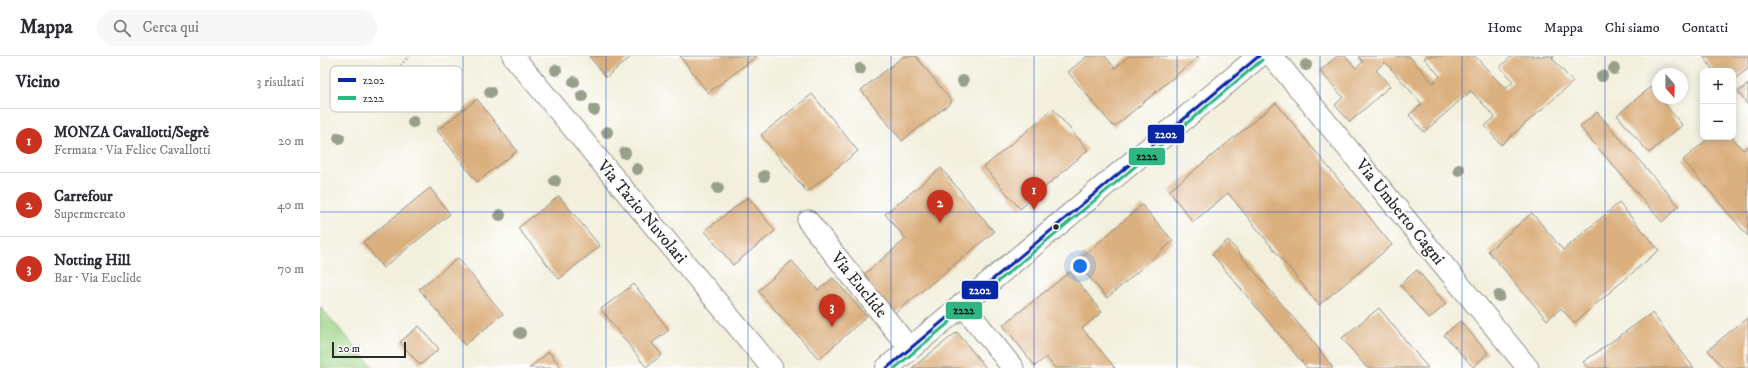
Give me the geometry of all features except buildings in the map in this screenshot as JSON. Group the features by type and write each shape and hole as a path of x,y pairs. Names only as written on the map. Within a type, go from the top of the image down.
{"street":[{"name":"Via Tazio Nuvolari","path":"513,56 772,368"},
{"path":"887,368 1259,56"},
{"name":"Via Umberto Cagni","path":"1272,56 1528,368"},
{"name":"Via Euclide","path":"808,221 910,349"},
{"path":"962,304 1013,368"}],"path":[{"path":"400,66 409,56"}],"green space":[{"path":"320,307 374,368 320,368"}],"transit line":[{"name":"z202","path":"887,368 1259,56"},
{"name":"z222","path":"895,368 1262,60"}],"place":[{"name":"MONZA Cavallotti/Segrè","path":"1034,210"},
{"name":"Carrefour","path":"940,223"},
{"name":"Notting Hill","path":"832,327"}]}
